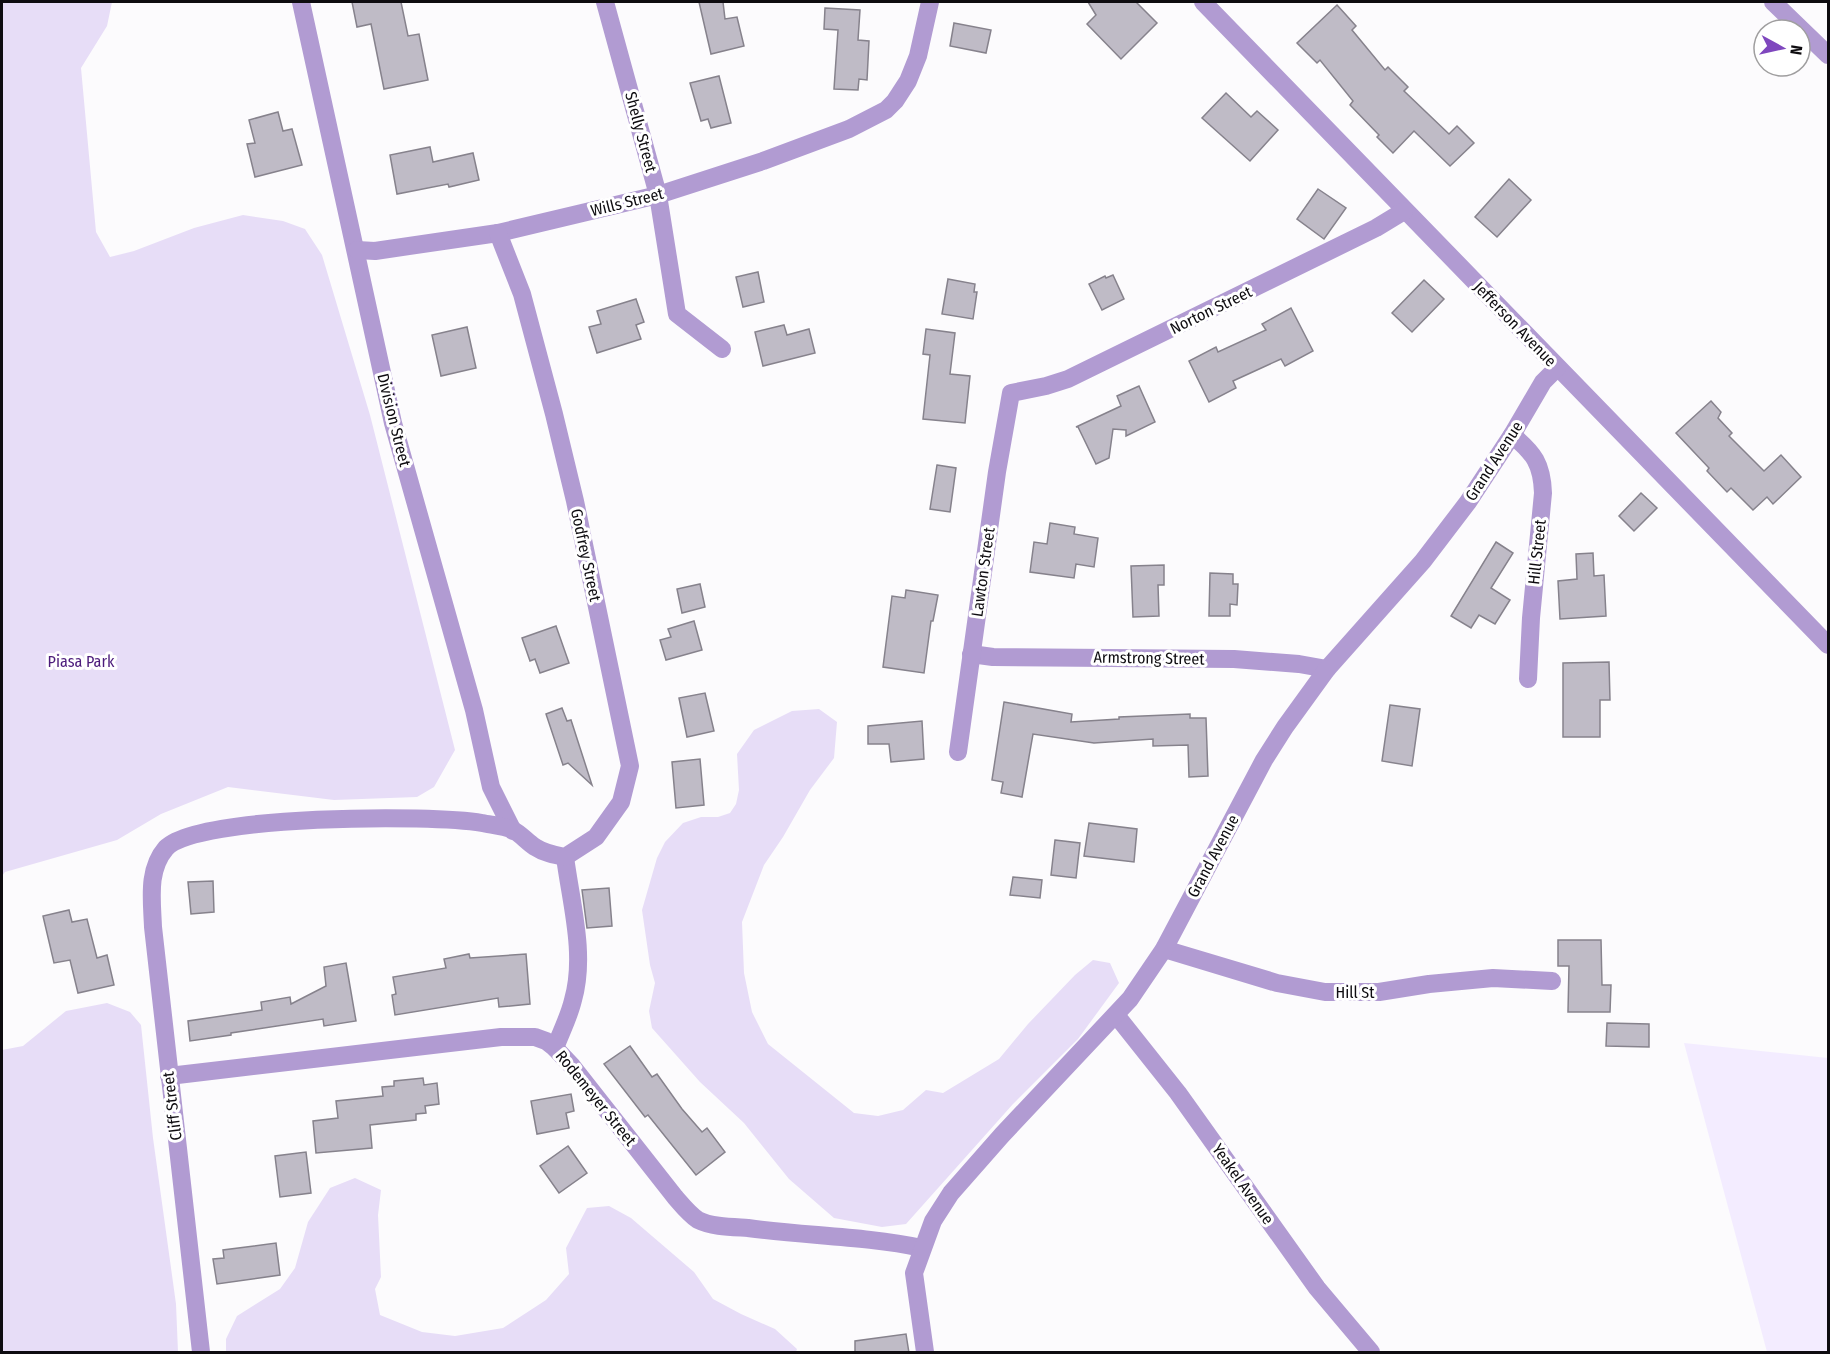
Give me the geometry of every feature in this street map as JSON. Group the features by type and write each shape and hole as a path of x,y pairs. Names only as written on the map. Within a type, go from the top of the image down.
{"street":[{"name":"Division Street","path":"301,2 393,423 474,710 490,787 513,831"},
{"name":"Shelly Street","path":"605,2 658,195 677,314 722,349"},
{"name":"Wills Street","path":"357,250 375,251 498,233 658,195 763,161 878,116 895,101 908,81 918,56 930,2"},
{"name":"Jefferson Avenue","path":"1203,2 1828,645"},
{"path":"1773,2 1828,56"},
{"name":"Norton Street","path":"1011,393 1046,386 1077,374 1376,228 1404,211"},
{"name":"Godfrey Street","path":"498,233 522,294 554,414 575,501 630,766 621,802 596,837 565,858"},
{"name":"Grand Avenue","path":"925,1353 914,1273 933,1221 951,1193 1002,1135 1116,1015 1146,976 1164,949 1264,760 1295,711 1328,669 1423,561 1468,502 1512,435 1543,382 1557,368"},
{"name":"Lawton Street","path":"958,752 997,472 1011,393"},
{"name":"Hill Street","path":"1512,435 1536,460 1543,493 1530,618 1528,679"},
{"name":"Armstrong Street","path":"971,654 993,657 1234,659 1299,664 1328,669"},
{"name":"Cliff Street","path":"201,1353 153,927 152,885 158,860 166,848 176,840 195,834 281,822 321,819 416,819 480,822 513,831"},
{"path":"513,831 534,847 548,854 565,858 578,948 578,974 574,999 555,1048"},
{"name":"Hill St","path":"1164,949 1277,984 1325,992 1379,992 1429,984 1493,978 1552,981"},
{"name":"Yeakel Avenue","path":"1116,1015 1178,1094 1317,1287 1371,1353"},
{"name":"Rodemeyer Street","path":"169,1076 501,1037 535,1037 555,1048 572,1066 675,1197 698,1220 710,1224 892,1242 922,1248"}],"shaded area":[{"path":"1684,1043 1828,1058 1828,1352 1767,1352"}],"green space":[{"name":"Piasa Park","path":"2,2 112,2 107,26 81,68 96,232 110,257 134,251 194,228 243,215 283,221 305,229 322,255 370,415 455,750 434,787 417,797 334,800 228,787 161,814 117,840 5,872 2,876"},
{"path":"819,709 837,722 834,758 810,790 764,865 742,922 744,973 752,1012 768,1044 854,1113 878,1116 903,1110 926,1090 943,1093 999,1059 1028,1024 1075,975 1093,960 1110,963 1119,983 1078,1039 1013,1104 906,1224 882,1227 834,1218 789,1179 744,1123 700,1082 652,1028 649,1011 655,983 642,910 657,858 665,842 683,823 701,817 718,817 730,813 736,804 739,790 737,754 754,730 792,711"},
{"path":"107,1003 130,1012 141,1025 153,1138 176,1304 178,1352 2,1352 2,1050 23,1046 66,1011"},
{"path":"355,1178 381,1190 378,1215 381,1277 375,1289 380,1315 422,1332 455,1336 503,1328 546,1300 569,1274 566,1248 587,1208 609,1206 631,1218 694,1272 713,1299 775,1329 797,1349 796,1352 226,1352 226,1339 237,1316 280,1289 295,1268 308,1222 330,1188"}],"building":[{"path":"352,2 401,2 408,36 419,34 428,80 384,89 371,24 357,27"},
{"path":"699,2 723,2 725,19 737,17 744,46 711,54"},
{"path":"1088,2 1136,2 1157,23 1121,59 1087,24 1096,15"},
{"path":"1337,5 1356,26 1352,30 1385,70 1388,67 1408,87 1404,91 1449,134 1457,126 1474,143 1450,166 1414,131 1393,153 1350,105 1353,101 1320,60 1317,63 1297,43"},
{"path":"825,8 860,10 858,40 869,41 867,80 859,79 858,90 834,89 838,30 824,29"},
{"path":"954,23 991,30 986,53 950,46"},
{"path":"719,76 731,123 711,128 708,119 701,121 690,83"},
{"path":"1226,93 1251,117 1257,111 1278,130 1250,161 1202,118"},
{"path":"278,112 283,131 292,129 302,165 255,177 247,144 255,143 249,120"},
{"path":"430,147 433,162 473,153 479,180 449,187 448,184 397,194 390,155"},
{"path":"1509,179 1531,200 1497,237 1475,217"},
{"path":"1318,189 1346,208 1324,239 1297,219"},
{"path":"758,272 764,302 743,307 736,277"},
{"path":"1113,275 1124,299 1102,310 1089,284 1105,276 1106,278"},
{"path":"948,279 975,284 974,292 977,292 973,319 942,314"},
{"path":"1424,280 1444,299 1412,332 1392,313"},
{"path":"636,299 644,322 636,325 641,339 597,353 589,327 601,324 597,311"},
{"path":"1291,308 1313,351 1285,366 1281,359 1233,381 1236,388 1209,402 1189,361 1216,347 1218,352 1266,330 1262,324"},
{"path":"784,325 787,335 809,329 815,353 763,366 755,332"},
{"path":"467,327 476,368 441,376 432,335"},
{"path":"926,329 955,333 950,374 970,376 965,423 923,419 930,355 923,354"},
{"path":"1139,386 1155,422 1126,436 1126,430 1113,429 1109,458 1096,464 1076,427 1121,406 1117,396"},
{"path":"1711,401 1721,412 1718,418 1732,433 1729,436 1764,471 1781,455 1801,477 1773,504 1767,497 1753,510 1731,488 1727,492 1707,471 1709,468 1676,433"},
{"path":"937,465 956,468 950,512 930,509"},
{"path":"1641,493 1657,508 1634,531 1619,516"},
{"path":"1050,523 1075,527 1074,534 1098,538 1094,567 1076,564 1074,578 1030,572 1034,542 1047,544"},
{"path":"1496,542 1513,553 1491,588 1510,600 1495,624 1479,615 1471,628 1451,616"},
{"path":"1593,553 1594,576 1604,575 1606,616 1560,619 1558,581 1577,579 1576,554"},
{"path":"1164,565 1164,585 1158,585 1159,616 1133,617 1131,566"},
{"path":"1210,573 1233,574 1233,584 1238,584 1237,605 1230,604 1230,616 1209,616"},
{"path":"700,584 705,607 682,613 677,589"},
{"path":"906,590 938,595 933,621 931,621 924,673 883,667 892,596 905,598"},
{"path":"694,621 702,650 666,660 660,640 671,637 668,629"},
{"path":"556,626 569,663 540,673 535,659 530,661 522,638"},
{"path":"1609,662 1610,700 1600,700 1600,737 1563,737 1563,663"},
{"path":"705,693 714,731 687,737 679,698"},
{"path":"1004,702 1072,714 1071,722 1190,714 1190,718 1206,718 1208,776 1189,777 1188,745 1153,746 1153,739 1094,743 1033,734 1022,797 1001,793 1003,782 992,780"},
{"path":"1390,705 1420,709 1412,766 1382,761"},
{"path":"562,708 567,721 571,720 592,785 568,763 563,765 546,714"},
{"path":"922,721 924,759 891,762 889,744 868,744 868,726"},
{"path":"700,759 704,805 676,808 672,762"},
{"path":"1089,823 1137,829 1134,862 1084,856"},
{"path":"1055,840 1080,843 1076,878 1051,875"},
{"path":"1013,877 1042,880 1040,898 1010,895"},
{"path":"213,881 214,912 191,914 188,882"},
{"path":"609,888 612,926 587,928 582,890"},
{"path":"69,910 72,922 87,919 97,958 107,955 114,985 78,993 70,960 54,963 43,916"},
{"path":"1558,940 1601,940 1602,985 1611,985 1610,1012 1568,1012 1569,966 1558,966"},
{"path":"469,954 470,958 526,954 530,1004 499,1007 498,998 395,1015 392,995 396,994 393,977 446,968 444,959"},
{"path":"346,963 356,1021 324,1026 323,1019 190,1041 188,1021 262,1010 261,1002 290,997 291,1004 326,986 324,967"},
{"path":"1607,1023 1649,1024 1649,1047 1606,1046"},
{"path":"630,1046 652,1077 657,1074 702,1132 707,1128 725,1152 696,1175 648,1115 645,1117 604,1064"},
{"path":"423,1078 424,1085 437,1083 439,1104 425,1106 426,1113 416,1114 416,1120 370,1125 372,1148 316,1153 313,1121 338,1118 336,1101 383,1096 382,1087 394,1086 394,1081"},
{"path":"571,1094 574,1111 566,1113 569,1128 537,1134 531,1101"},
{"path":"568,1146 587,1173 559,1193 540,1166"},
{"path":"306,1152 311,1193 280,1197 275,1156"},
{"path":"276,1243 280,1275 217,1284 213,1259 224,1258 223,1250"},
{"path":"906,1334 909,1353 855,1353 855,1341"}]}
